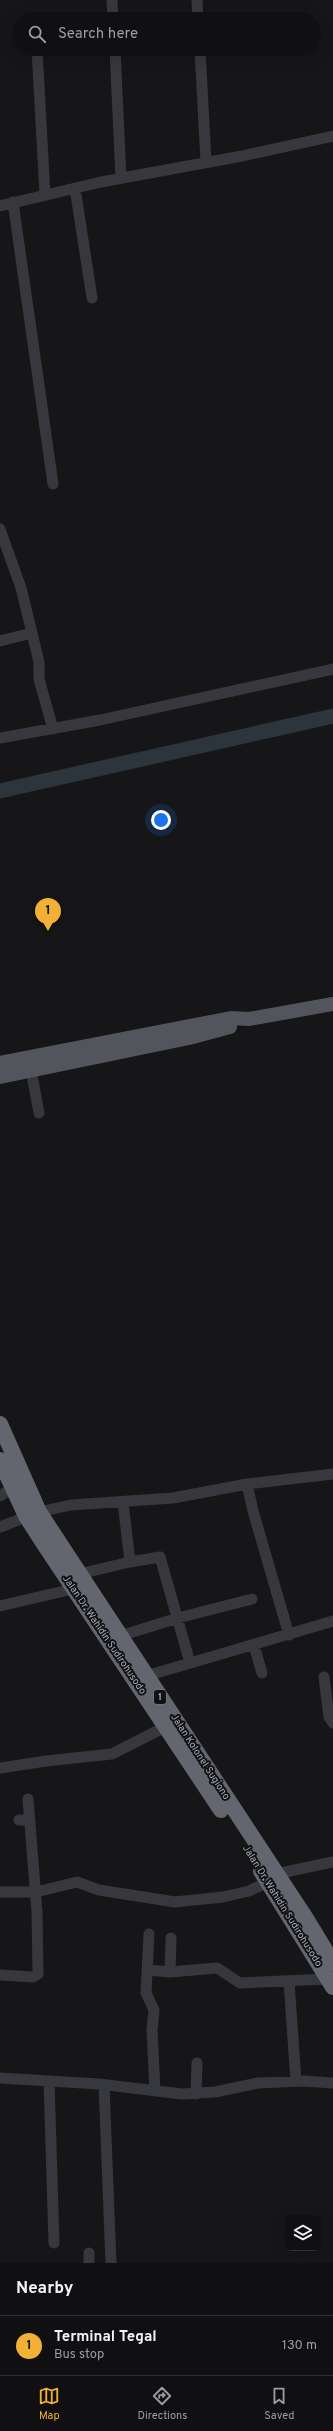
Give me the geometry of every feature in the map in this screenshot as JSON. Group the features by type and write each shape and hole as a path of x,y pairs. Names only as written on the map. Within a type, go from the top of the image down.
{"highway":[{"name":"Jalan Kolonel Sugiono","path":"0,1424 33,1514 79,1574 120,1636 146,1676 171,1724"},
{"name":"Jalan Dr. Wahidin Sudirohusodo","path":"0,1460 6,1492 33,1514 73,1589 171,1724 272,1878 330,1983"},
{"name":"1","path":"272,1878 333,1963"}],"main road":[{"path":"0,1063 231,1018 249,1019 333,1004"},
{"path":"0,1077 189,1038 234,1026 249,1019"}],"street":[{"path":"112,0 113,12"},
{"path":"198,1 198,12"},
{"path":"37,56 45,195"},
{"path":"115,56 121,178"},
{"path":"200,56 206,162"},
{"path":"0,206 121,178 333,136"},
{"path":"75,188 92,298"},
{"path":"13,202 53,484"},
{"path":"0,529 21,588 39,662 39,679 53,729"},
{"path":"0,641 32,633"},
{"path":"0,738 53,729 333,669"},
{"path":"31,1070 39,1113"},
{"path":"0,1527 33,1514 71,1505 173,1498 247,1484 333,1474"},
{"path":"247,1484 253,1511 290,1635"},
{"path":"123,1502 130,1562"},
{"path":"79,1574 130,1562 160,1557 190,1663"},
{"path":"0,1606 73,1589"},
{"path":"120,1636 178,1618 252,1600"},
{"path":"146,1676 333,1622"},
{"path":"254,1645 262,1673"},
{"path":"324,1678 329,1717 333,1723"},
{"path":"0,1768 46,1761 112,1754 171,1724"},
{"path":"0,1975 33,1977 38,1974 36,1892 25,1820 28,1800"},
{"path":"0,1892 36,1892 77,1882 99,1890 175,1902 223,1897 249,1891 272,1878 333,1862"},
{"path":"149,1934 146,1993 154,2010 152,2030 155,2091"},
{"path":"170,1972 172,1938"},
{"path":"148,1970 170,1972 217,1968 237,1982 330,1983"},
{"path":"290,1982 296,2081"},
{"path":"196,2094 197,2063"},
{"path":"0,2078 49,2087 104,2086 196,2094 258,2083 296,2081 333,2083"},
{"path":"104,2086 111,2263"},
{"path":"49,2087 54,2243"}],"waterway":[{"path":"0,791 333,716"}],"place":[{"name":"Terminal Tegal","path":"48,931"}]}
